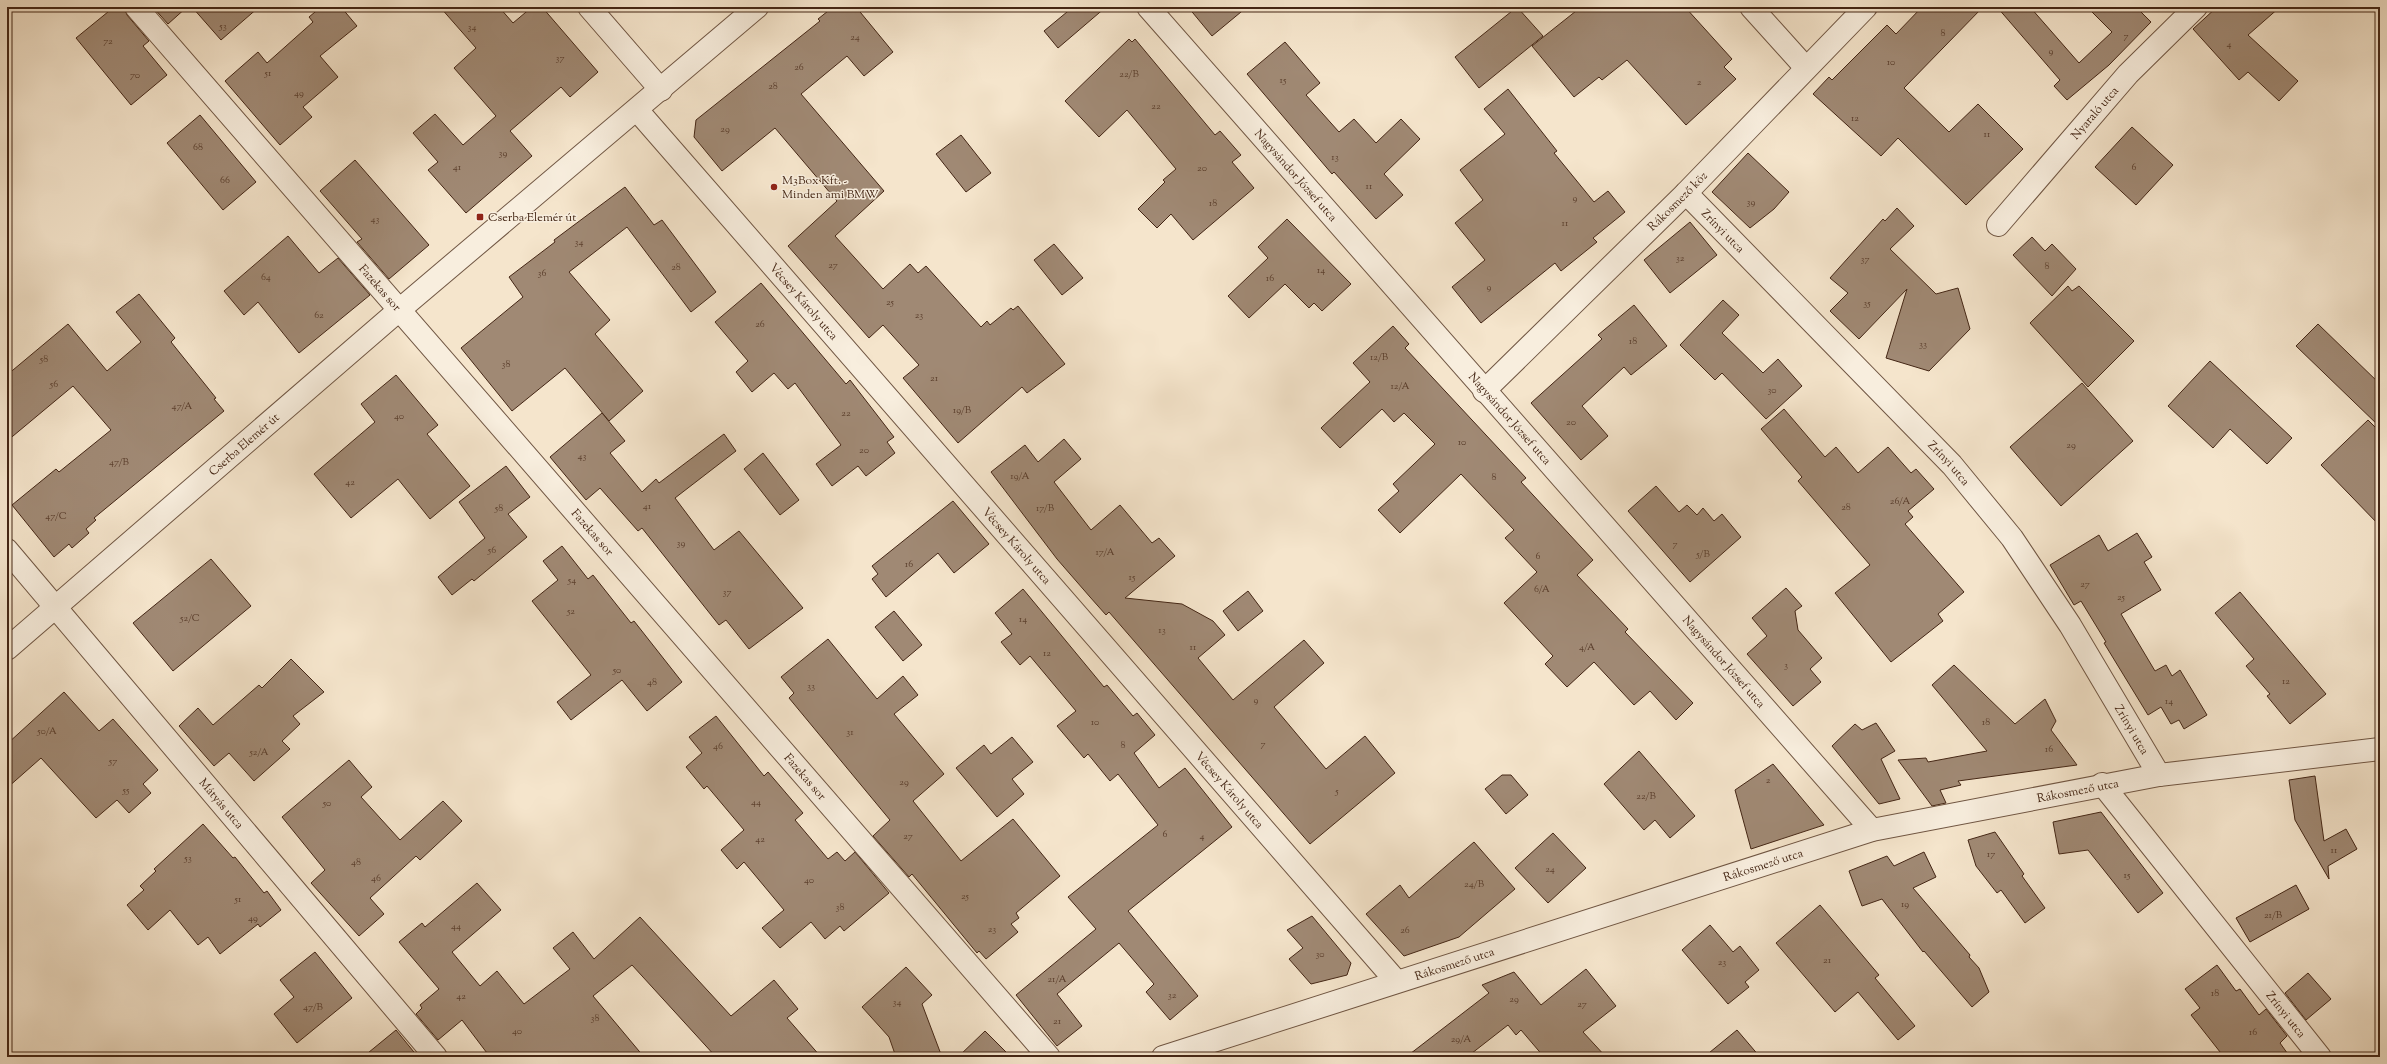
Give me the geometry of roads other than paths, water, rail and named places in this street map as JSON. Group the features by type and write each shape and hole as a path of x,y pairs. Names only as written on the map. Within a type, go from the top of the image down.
{"street":[{"name":"Fazekas sor","path":"136,7 1049,1057"},
{"path":"589,7 661,90"},
{"name":"Cserba Elemér út","path":"7,649 398,310 661,90 757,7"},
{"name":"Nagysándor József utca","path":"1148,7 1484,391 1872,830"},
{"path":"1751,7 1806,68"},
{"name":"Rákosmező köz","path":"1484,391 1686,193 1866,7"},
{"name":"Nyaraló utca","path":"1998,225 2128,74 2196,7"},
{"name":"Vécsey Károly utca","path":"637,110 1396,981"},
{"name":"Zrínyi utca","path":"1686,193 1952,465 2012,538 2070,625 2159,775"},
{"name":"Mátyás utca","path":"7,550 57,607 436,1057"},
{"name":"Rákosmező utca","path":"1163,1057 1396,981 1872,830 2102,784 2159,775 2380,749"},
{"name":"Zrínyi utca","path":"2102,784 2320,1057"}],"place":[{"name":"M3Box Kft. - Minden ami BMW","path":"774,187"},
{"name":"Cserba Elemér út","path":"480,217"}]}
